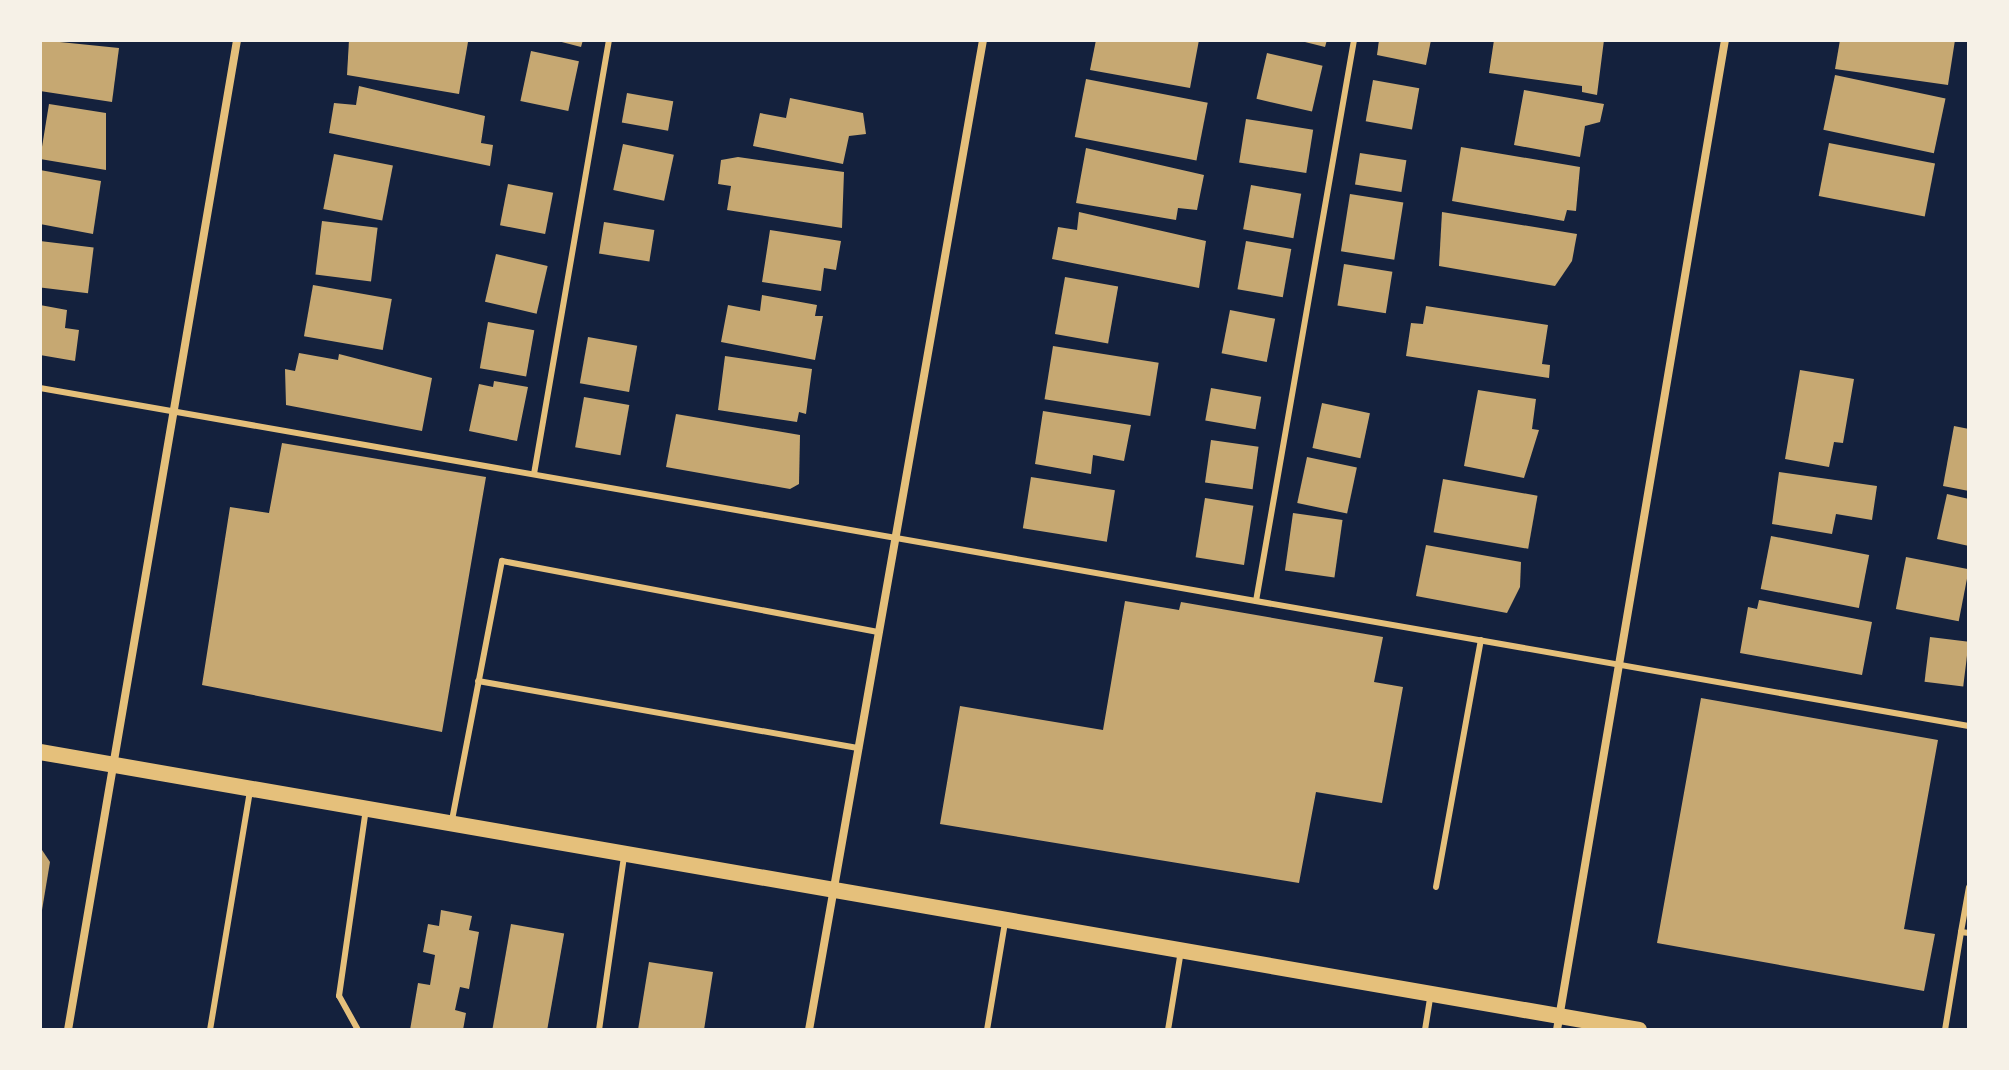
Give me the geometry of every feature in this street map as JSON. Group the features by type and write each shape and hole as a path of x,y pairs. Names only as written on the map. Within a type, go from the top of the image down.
{"main road":[{"path":"40,752 1430,993 1558,1023 1639,1030"}],"street":[{"path":"68,1030 237,40"},
{"path":"809,1030 983,40"},
{"path":"1558,1023 1725,40"}],"lane":[{"path":"534,474 609,40"},
{"path":"1256,601 1354,40"},
{"path":"40,388 1969,726"},
{"path":"451,823 502,561 879,632"},
{"path":"1436,887 1481,640"},
{"path":"478,681 859,748"},
{"path":"210,1030 251,788"},
{"path":"358,1030 339,996 367,808"},
{"path":"599,1030 624,854"},
{"path":"1945,1030 1965,933 1969,887"},
{"path":"987,1030 1005,919"},
{"path":"1168,1030 1181,950"},
{"path":"1425,1030 1430,993"}],"building":[{"path":"40,40 119,48 112,102 40,91"},
{"path":"349,40 468,42 459,94 347,75"},
{"path":"554,40 583,40 581,47"},
{"path":"1096,40 1199,40 1190,88 1090,70"},
{"path":"1297,40 1327,40 1325,47"},
{"path":"1379,40 1431,40 1426,65 1377,55"},
{"path":"1494,40 1604,40 1597,95 1582,92 1582,86 1489,73"},
{"path":"1840,40 1955,40 1948,85 1835,69"},
{"path":"531,51 579,61 568,111 520,101"},
{"path":"1267,53 1323,66 1312,112 1256,99"},
{"path":"1835,75 1946,98 1934,153 1823,130"},
{"path":"1086,79 1208,103 1196,161 1075,137"},
{"path":"1373,80 1419,88 1412,130 1366,121"},
{"path":"359,86 485,116 481,143 493,145 490,166 329,133 334,103 356,105"},
{"path":"1524,90 1604,104 1600,122 1585,126 1580,157 1514,145"},
{"path":"627,93 673,101 668,131 622,123"},
{"path":"790,98 863,113 866,134 849,136 843,164 753,146 760,113 786,118"},
{"path":"49,104 106,113 106,170 40,159"},
{"path":"1246,119 1313,130 1306,173 1239,162"},
{"path":"1829,143 1935,164 1925,217 1819,196"},
{"path":"623,144 674,155 664,201 613,190"},
{"path":"1461,147 1580,167 1576,211 1567,210 1564,221 1452,201"},
{"path":"1086,148 1204,175 1197,210 1178,208 1176,220 1076,203"},
{"path":"1360,153 1406,160 1401,192 1355,185"},
{"path":"334,154 393,165 382,220 323,209"},
{"path":"738,157 844,172 842,228 727,210 731,186 718,184 721,160"},
{"path":"40,170 101,181 93,234 40,224"},
{"path":"508,184 553,193 545,234 500,225"},
{"path":"1251,185 1301,194 1293,238 1243,229"},
{"path":"1350,194 1403,202 1394,260 1341,251"},
{"path":"1079,212 1206,241 1199,288 1052,259 1058,227 1077,230"},
{"path":"1442,212 1577,234 1572,261 1555,286 1439,266"},
{"path":"322,221 378,228 371,281 315,275"},
{"path":"604,222 654,230 649,262 599,254"},
{"path":"770,230 841,241 836,270 824,268 821,291 762,282"},
{"path":"40,241 94,248 88,293 40,287"},
{"path":"1246,241 1291,249 1283,297 1237,289"},
{"path":"496,254 548,266 537,314 485,302"},
{"path":"1344,264 1392,272 1386,313 1337,305"},
{"path":"1065,277 1118,286 1108,343 1055,334"},
{"path":"313,285 392,299 383,350 304,336"},
{"path":"762,295 817,305 815,316 823,316 815,360 721,342 728,305 760,311"},
{"path":"40,305 67,310 65,328 79,330 75,361 40,355"},
{"path":"1426,306 1548,325 1542,364 1550,365 1549,378 1406,356 1411,323 1423,324"},
{"path":"1230,310 1275,319 1267,362 1222,353"},
{"path":"488,322 534,330 526,376 480,368"},
{"path":"588,337 637,346 629,392 580,383"},
{"path":"1053,346 1159,363 1150,416 1045,399"},
{"path":"299,353 338,360 339,354 432,378 422,431 286,405 285,369 295,371"},
{"path":"725,356 812,369 806,414 799,412 797,422 718,410"},
{"path":"1800,370 1854,379 1843,443 1834,442 1829,467 1785,459"},
{"path":"494,381 528,387 517,441 469,431 479,384 493,387"},
{"path":"1211,388 1261,397 1255,429 1205,420"},
{"path":"1478,390 1536,399 1532,429 1539,430 1524,478 1464,466"},
{"path":"584,397 629,405 620,455 575,447"},
{"path":"1322,403 1370,413 1360,458 1312,448"},
{"path":"1043,411 1131,425 1124,461 1093,455 1091,474 1035,464"},
{"path":"676,414 800,435 799,484 790,489 666,467"},
{"path":"1954,426 1969,429 1969,491 1943,486"},
{"path":"1211,440 1259,447 1253,489 1205,483"},
{"path":"282,443 486,477 442,732 202,685 230,507 269,513"},
{"path":"1307,457 1357,468 1347,514 1297,503"},
{"path":"1779,472 1877,486 1872,520 1836,514 1832,534 1772,524"},
{"path":"1031,477 1115,490 1107,542 1023,528"},
{"path":"1443,479 1538,496 1528,549 1434,532"},
{"path":"1947,494 1969,499 1969,546 1937,539"},
{"path":"1205,498 1253,506 1244,565 1196,557"},
{"path":"1293,513 1343,520 1334,577 1285,570"},
{"path":"1771,536 1869,555 1859,608 1761,589"},
{"path":"1426,545 1521,562 1520,587 1507,613 1416,596"},
{"path":"1906,557 1969,569 1959,621 1896,609"},
{"path":"1759,600 1872,622 1862,675 1740,653 1748,607 1757,609"},
{"path":"1125,601 1179,610 1181,602 1383,637 1374,682 1403,687 1382,803 1316,792 1299,883 940,824 960,706 1103,730"},
{"path":"1930,637 1969,642 1963,686 1925,682"},
{"path":"1701,698 1938,740 1904,929 1935,934 1924,991 1657,943"},
{"path":"40,847 50,862 42,910 40,910"},
{"path":"441,910 472,916 469,930 479,932 469,989 460,987 455,1010 466,1013 463,1030 410,1030 418,983 430,985 435,955 423,952 428,924 439,926"},
{"path":"511,924 564,933 547,1030 492,1030"},
{"path":"649,962 713,972 704,1030 638,1030"}]}
